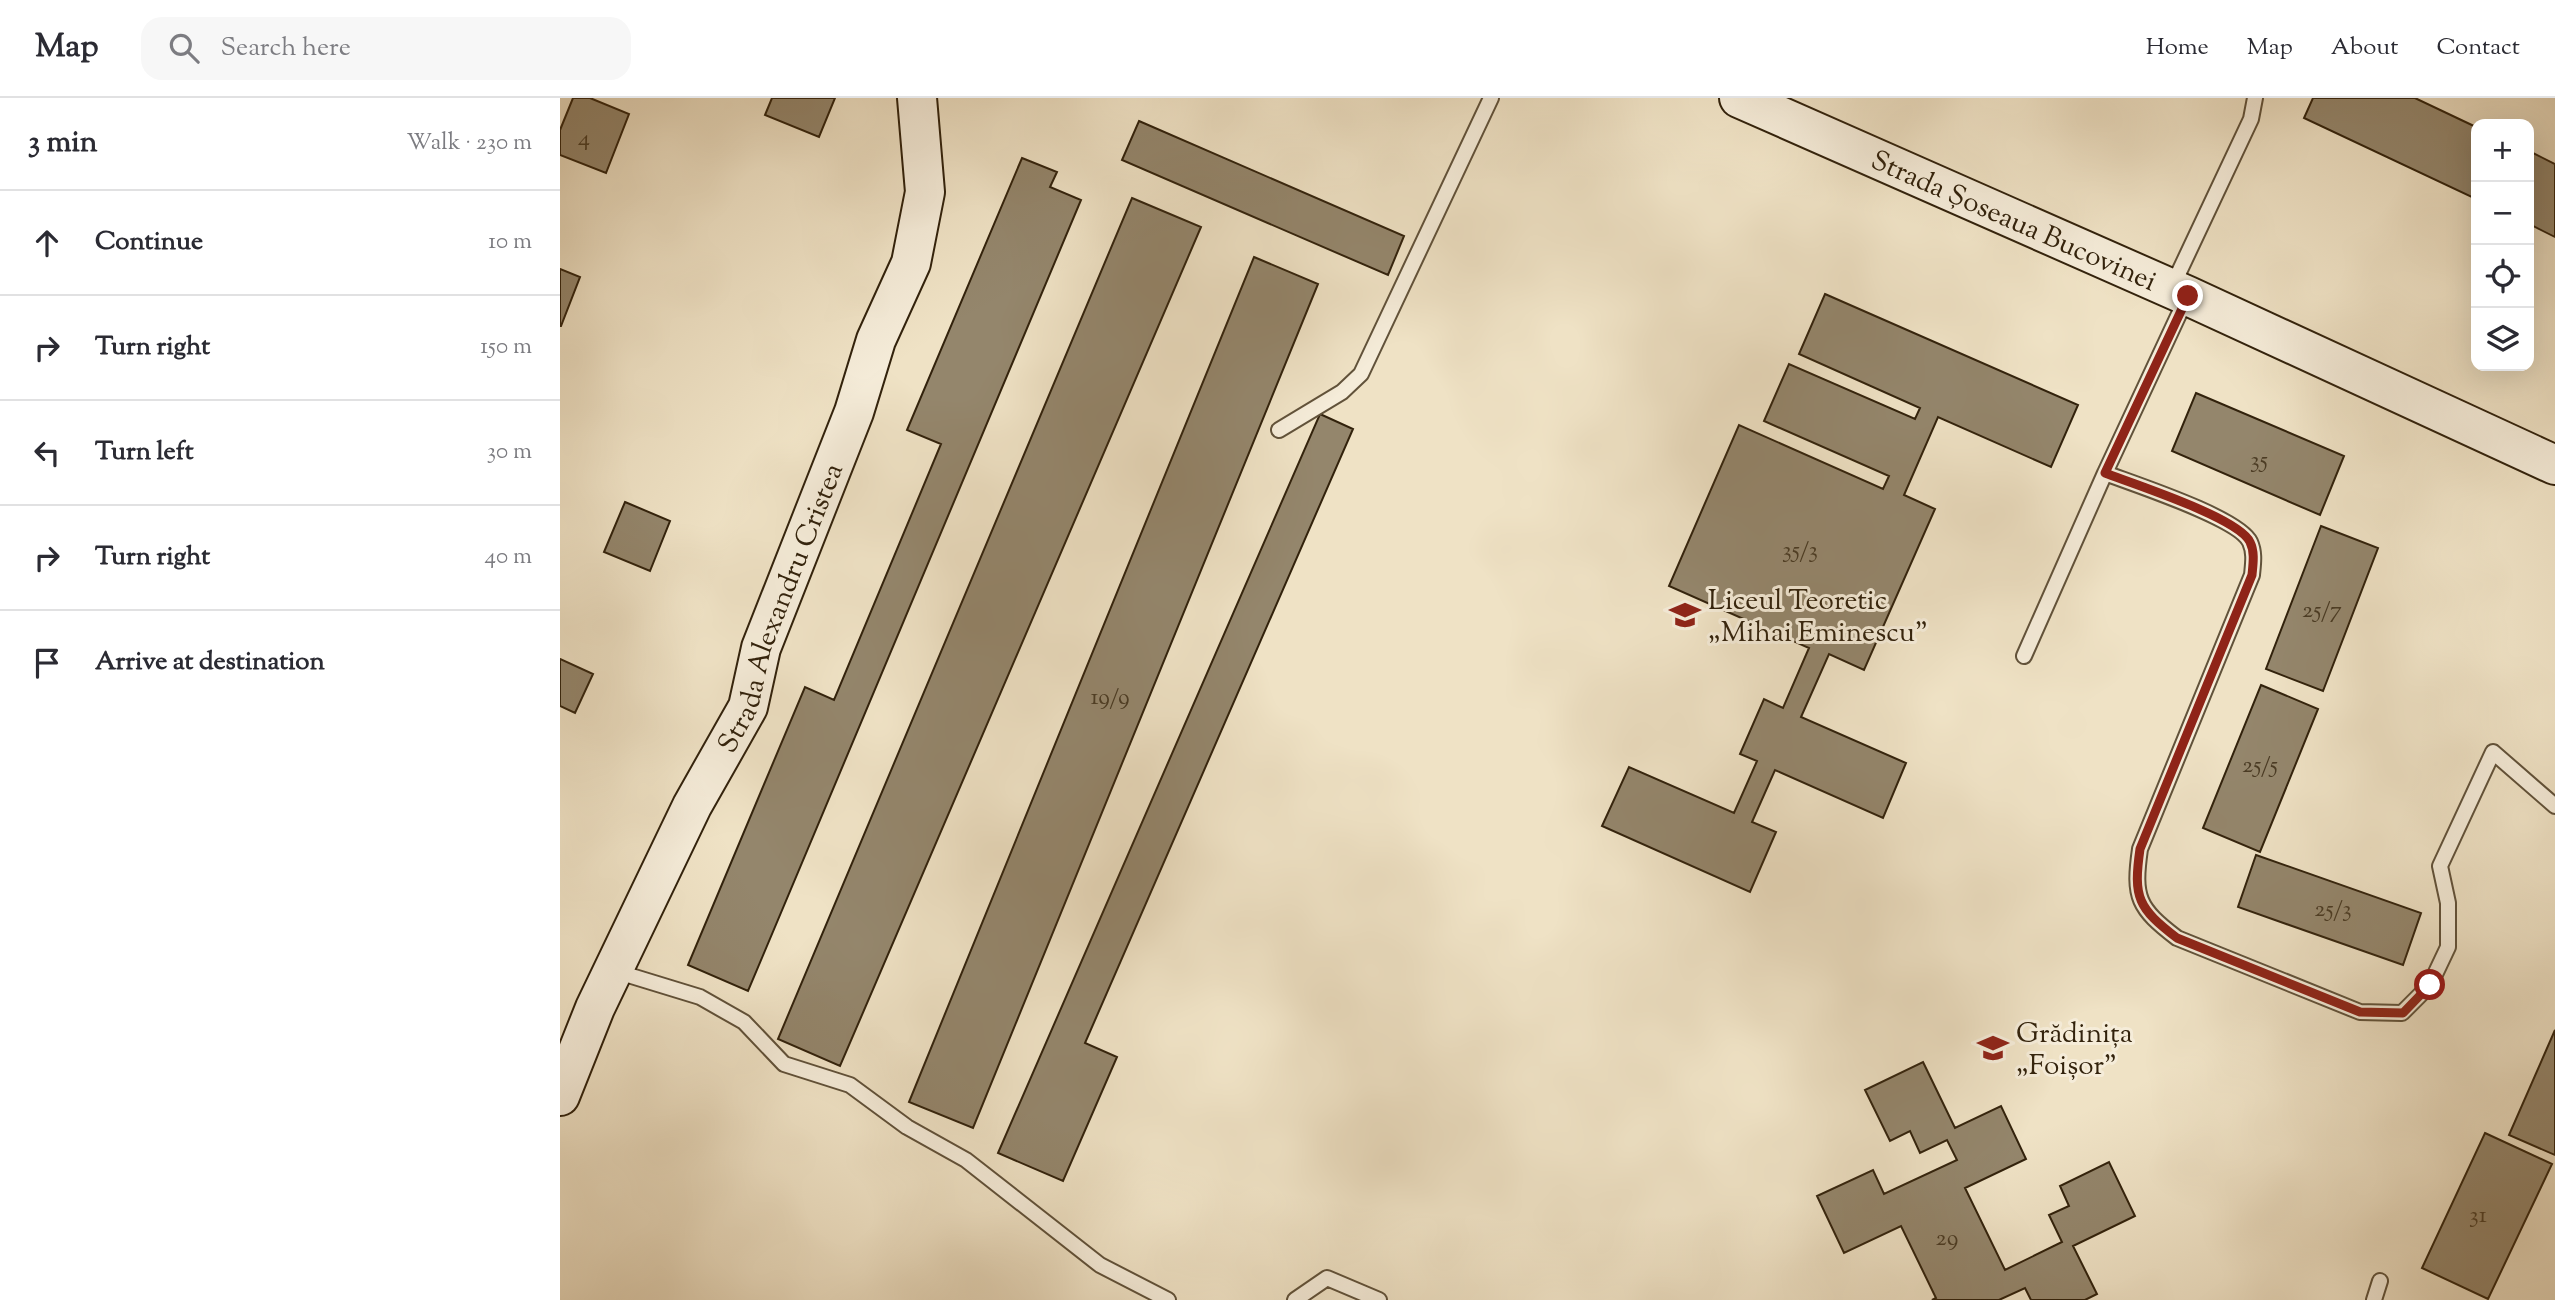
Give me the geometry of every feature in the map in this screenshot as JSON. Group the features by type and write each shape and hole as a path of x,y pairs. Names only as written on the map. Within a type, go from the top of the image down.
{"street":[{"name":"Strada Alexandru Cristea","path":"560,1096 595,1008 692,806 748,707 761,648 854,412 876,340 911,262 925,192 917,98"},
{"name":"Strada Șoseaua Bucovinei","path":"1739,98 2180,292 2555,465"}],"lane":[{"path":"1279,430 1342,392 1361,374 1491,98"},
{"path":"2024,656 2105,473 2180,292 2251,119 2255,98"},
{"path":"2105,473 2238,528 2250,541 2253,553 2252,575 2140,849 2136,878 2140,901 2152,918 2177,938 2360,1012 2403,1013 2430,985 2448,947 2448,904 2440,866 2493,752 2555,806"},
{"path":"613,971 700,997 744,1022 784,1065 850,1085 907,1127 966,1160 1100,1265 1168,1300"},
{"path":"1295,1300 1327,1278 1379,1300"},
{"path":"2374,1300 2380,1281"}],"building":[{"path":"573,98 590,98 629,114 606,173 560,155 560,130"},
{"path":"772,98 835,98 819,137 765,115"},
{"path":"2313,98 2415,98 2471,125 2471,197 2304,118"},
{"path":"1139,121 1404,236 1388,275 1122,160"},
{"path":"2534,154 2555,164 2555,237 2534,226"},
{"path":"1022,158 1057,172 1050,187 1081,200 748,991 688,965 805,687 834,700 941,444 907,430"},
{"path":"1132,198 1201,227 840,1066 778,1039"},
{"path":"1254,257 1318,284 973,1128 909,1102"},
{"path":"560,269 580,277 561,326 560,326"},
{"path":"1825,294 2078,405 2051,467 1938,417 1904,495 1935,509 1864,670 1829,654 1801,717 1906,763 1883,818 1775,770 1752,822 1776,832 1750,892 1602,826 1629,767 1734,813 1757,761 1740,754 1764,699 1783,708 1809,648 1669,586 1739,425 1883,489 1889,476 1764,421 1789,364 1915,419 1920,408 1799,354"},
{"path":"2196,393 2344,456 2320,515 2172,451"},
{"path":"1320,414 1353,429 1085,1043 1117,1057 1063,1181 998,1153"},
{"path":"625,502 670,521 650,571 604,552"},
{"path":"2321,526 2378,548 2323,691 2266,669"},
{"path":"560,659 593,674 575,713 560,706"},
{"path":"2261,685 2318,709 2260,852 2203,828"},
{"path":"2256,855 2421,913 2403,965 2238,907"},
{"path":"2555,1030 2555,1155 2509,1135"},
{"path":"1923,1062 1955,1128 2001,1106 2026,1159 1965,1188 2005,1270 2062,1242 2049,1215 2069,1206 2060,1186 2109,1162 2135,1216 2073,1246 2097,1294 2085,1300 2031,1300 2025,1288 1999,1300 1932,1300 1936,1298 1901,1226 1844,1253 1817,1196 1873,1170 1884,1194 1957,1160 1947,1140 1920,1153 1910,1131 1890,1141 1865,1090"},
{"path":"2485,1133 2552,1164 2488,1299 2422,1268"}],"place":[{"name":"Liceul Teoretic „Mihai Eminescu”","path":"1685,615"},
{"name":"Grădinița „Foișor”","path":"1993,1048"}],"route":[{"path":"2188,296 2105,473 2238,528 2250,541 2253,553 2252,575 2140,849 2136,878 2140,901 2152,918 2177,938 2360,1012 2403,1013 2430,985"}]}
